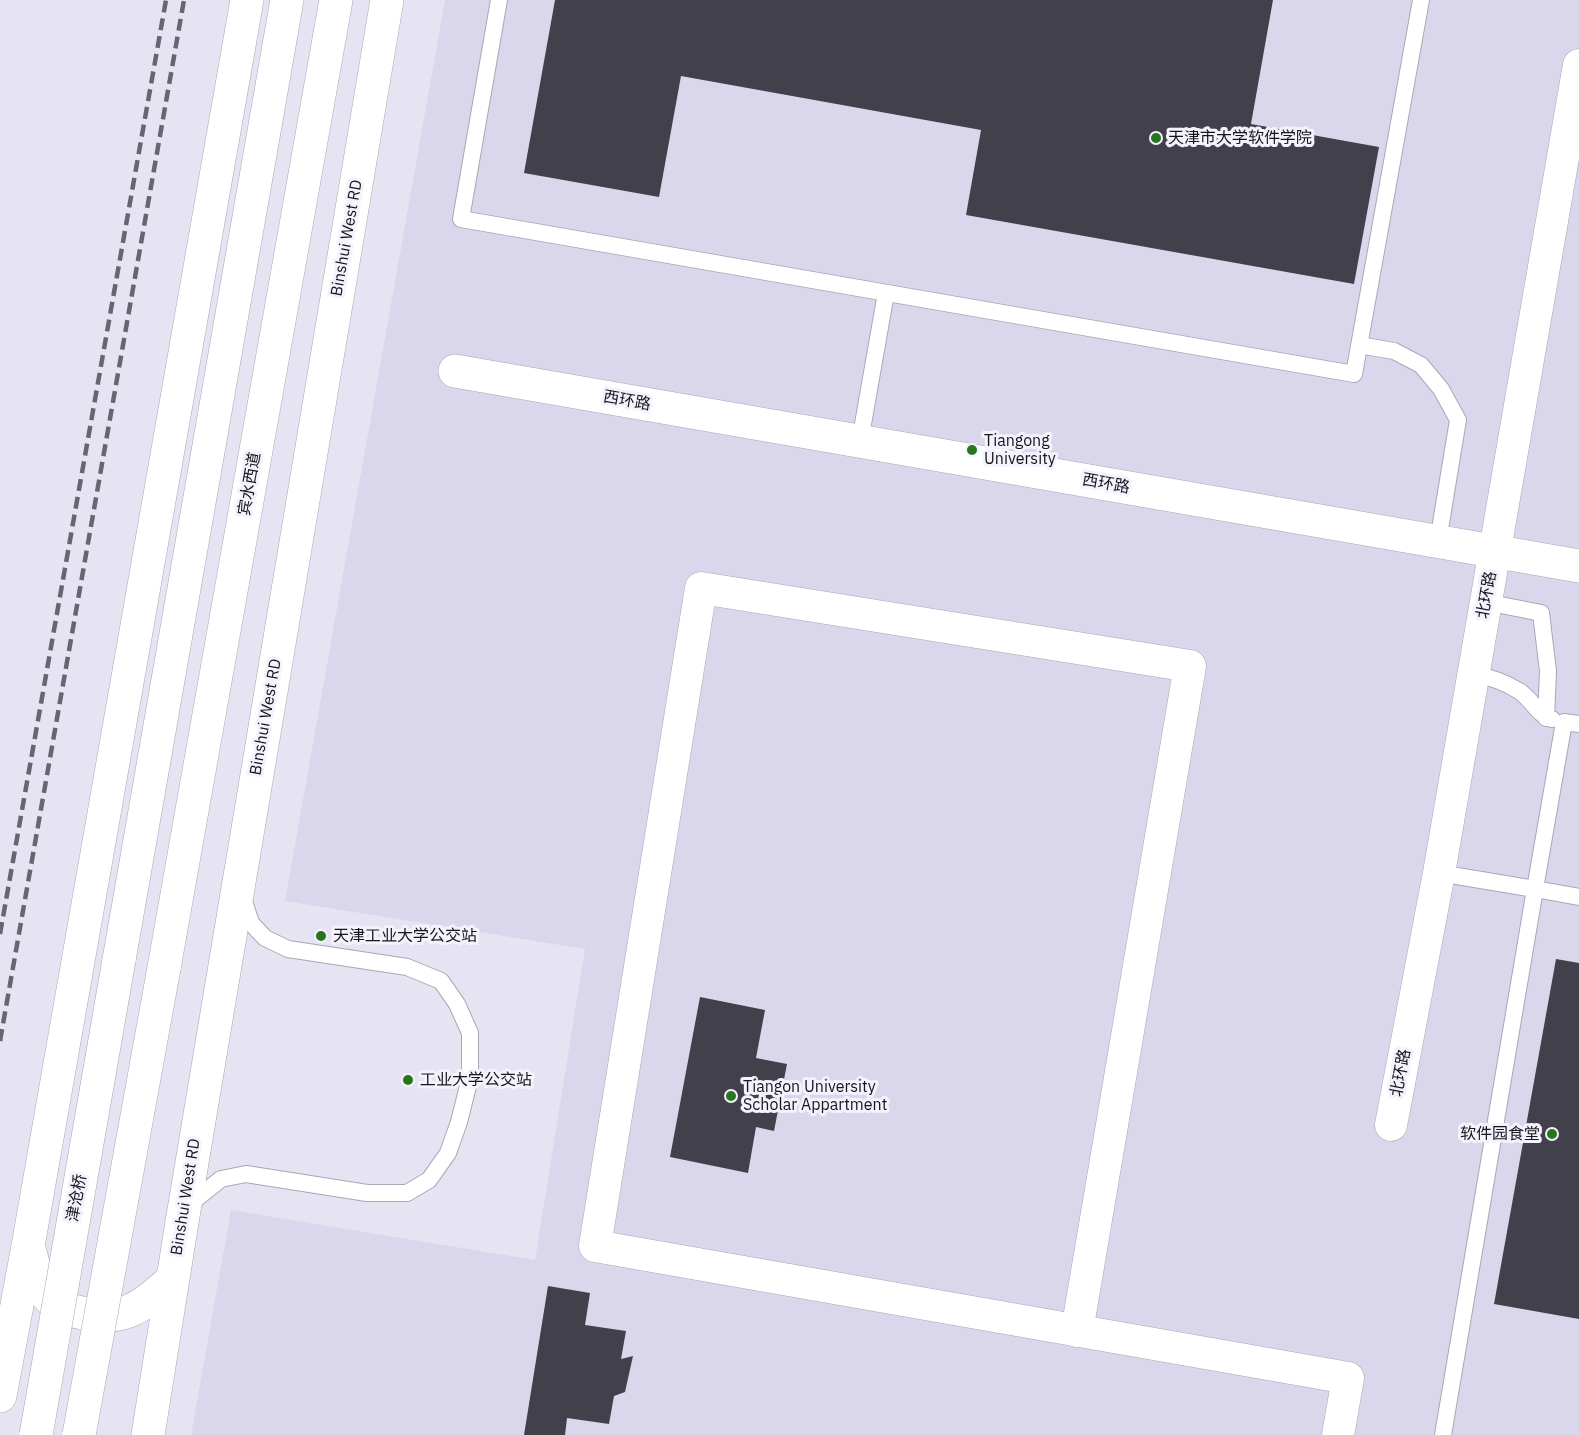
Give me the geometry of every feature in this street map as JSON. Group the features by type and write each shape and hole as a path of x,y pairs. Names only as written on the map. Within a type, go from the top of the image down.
{"street":[{"path":"0,1396 247,0"},
{"name":"津沧桥","path":"36,1435 287,0"},
{"name":"宾水西道","path":"79,1435 336,0"},
{"name":"Binshui West RD","path":"148,1435 387,0"},
{"name":"北环路","path":"1391,1125 1439,873 1579,65"},
{"name":"西环路","path":"455,371 1579,566"},
{"path":"1077,1331 1190,666 701,588 595,1246 1077,1331 1348,1378 1338,1435"},
{"path":"28,1246 38,1278 52,1301 73,1311 115,1316 143,1305 173,1279"}],"lane":[{"path":"499,0 460,219 1354,374 1422,0"},
{"path":"860,441 886,293"},
{"path":"1359,345 1394,351 1421,365 1441,389 1458,420 1438,541"},
{"path":"1486,602 1541,613 1548,671 1546,718"},
{"path":"1443,1435 1535,890 1572,723 1546,718 1521,692 1496,679 1474,674"},
{"path":"1439,873 1579,897"},
{"path":"182,1222 196,1199 209,1188 221,1179 246,1174 367,1193 407,1193 429,1180 448,1153 459,1122 470,1078 470,1033 457,1004 441,981 407,967 288,949 266,938 251,923 243,904 240,874"}],"shaded area":[{"name":"Tiangong University","path":"445,0 1579,0 1579,1435 191,1435 231,1210 535,1260 585,949 285,901"}],"building":[{"name":"天津市大学软件学院","path":"555,0 1273,0 1251,124 1379,147 1354,284 966,215 981,130 681,76 659,197 524,173"},
{"name":"软件园食堂","path":"1556,959 1579,963 1579,1319 1494,1304"},
{"name":"Tiangon University Scholar Appartment","path":"700,997 765,1010 756,1058 787,1064 774,1131 756,1127 748,1173 670,1157"},
{"path":"548,1286 590,1293 585,1325 626,1331 621,1359 633,1356 625,1392 614,1396 609,1424 567,1418 565,1435 524,1435"}],"railway":[{"path":"0,934 166,0"},
{"path":"0,1041 184,0"}],"place":[{"name":"天津市大学软件学院","path":"1156,138"},
{"name":"Tiangong University","path":"972,450"},
{"name":"天津工业大学公交站","path":"321,936"},
{"name":"工业大学公交站","path":"408,1080"},
{"name":"Tiangon University Scholar Appartment","path":"731,1096"},
{"name":"软件园食堂","path":"1552,1134"}]}
